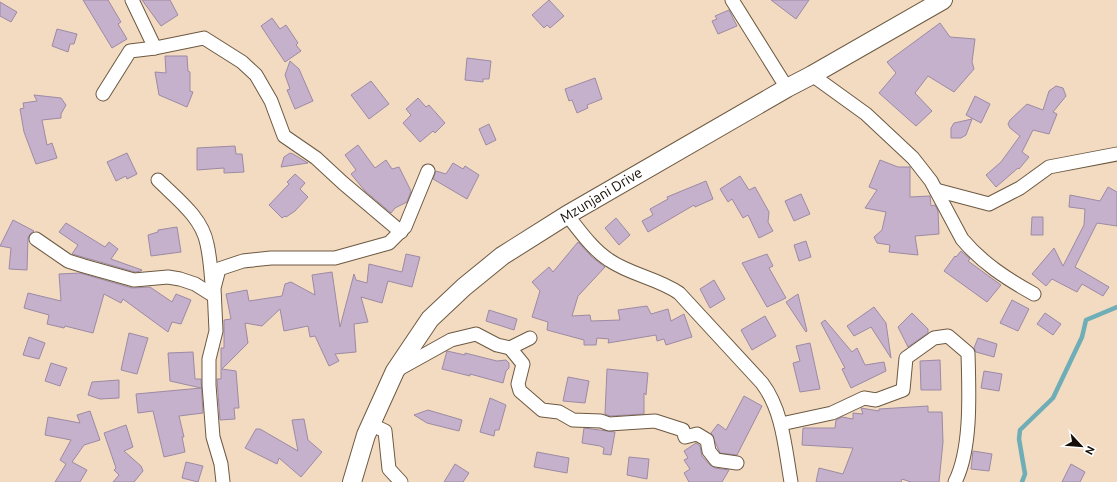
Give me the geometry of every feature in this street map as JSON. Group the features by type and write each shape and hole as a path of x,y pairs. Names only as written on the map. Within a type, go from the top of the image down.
{"main road":[{"name":"Mzunjani Drive","path":"352,482 370,424 395,371 430,319 464,287 502,256 567,215 943,0"}],"street":[{"path":"132,0 155,48"},
{"path":"732,0 787,88"},
{"path":"103,94 130,51 155,48 204,38 242,62 256,75 271,101 284,136 316,158 401,232"},
{"path":"812,75 866,114 887,132 913,158 936,190 962,239 968,247 1000,275 1034,294"},
{"path":"936,190 989,204 1020,188 1049,167 1117,154"},
{"path":"223,482 221,464 214,437 209,385 209,359 216,330 214,288 219,269 243,261 271,258 336,258 389,243 405,227 428,171"},
{"path":"158,180 189,210 201,227 207,243 214,296"},
{"path":"567,215 602,256 622,267 667,285 679,293 771,395 781,424 791,482"},
{"path":"36,239 68,261 134,280 168,277 180,279 195,284 214,296"},
{"path":"395,371 451,340 476,334 497,345 510,348 523,364 518,384 520,391 542,410 559,412 573,420 601,421 609,424 655,421 683,430 685,437 697,434 707,440 709,451 716,460 737,463"},
{"path":"781,424 832,413 864,398 876,400 904,390 906,358 934,338 948,336 968,353 969,409 962,469 955,482"},
{"path":"510,348 530,338"},
{"path":"370,424 385,431 389,469 401,482"}],"building":[{"path":"83,0 108,0 121,22 118,24 127,39 112,48"},
{"path":"142,0 170,0 178,15 161,26"},
{"path":"549,0 564,16 550,28 547,25 544,28 532,15"},
{"path":"771,0 809,0 796,19"},
{"path":"0,2 17,12 11,22 0,16"},
{"path":"729,10 737,26 718,34 712,21 717,19 715,16"},
{"path":"272,18 280,29 286,25 298,43 296,45 301,51 285,62 261,26"},
{"path":"940,23 950,37 975,39 972,62 974,69 954,92 928,76 915,93 932,111 916,126 879,93 896,73 887,62"},
{"path":"57,29 77,34 74,44 70,44 68,52 52,46"},
{"path":"165,56 187,56 188,71 190,72 190,91 193,92 187,107 159,95 155,72 166,73"},
{"path":"467,58 491,61 489,79 483,79 483,82 465,80"},
{"path":"290,61 299,69 313,101 295,109 287,90 290,89 285,75"},
{"path":"595,78 602,99 587,105 588,108 577,113 572,100 569,101 565,89"},
{"path":"371,81 389,104 369,119 351,95"},
{"path":"1056,86 1063,88 1066,96 1053,112 1057,114 1049,134 1033,130 1022,152 1029,157 1019,169 1018,168 996,187 986,175 1001,162 1020,136 1010,128 1008,124 1010,120 1027,104 1043,110 1049,91"},
{"path":"34,95 61,98 66,105 61,114 61,118 42,120 47,145 52,143 57,158 36,164 24,132 20,109 24,108 23,103 37,101"},
{"path":"975,96 990,104 981,123 966,115"},
{"path":"418,98 426,107 429,105 445,123 435,133 433,131 420,142 403,123 411,115 406,109"},
{"path":"972,119 966,135 961,138 951,138 951,128 954,123"},
{"path":"489,124 496,140 486,145 479,129"},
{"path":"358,145 375,168 386,160 392,169 399,167 411,191 407,202 395,208 391,213 365,191 351,174 356,170 345,155"},
{"path":"235,146 236,154 242,154 244,172 224,173 224,168 197,170 197,148"},
{"path":"127,153 137,174 127,179 126,176 116,181 107,162"},
{"path":"290,153 308,163 281,167 284,157"},
{"path":"880,160 898,167 910,167 910,197 930,196 931,206 935,205 938,211 939,234 915,236 918,255 889,252 890,245 877,243 874,237 882,230 886,212 865,208 877,190 869,187"},
{"path":"453,163 463,169 465,166 479,175 467,199 433,179 436,171 446,174"},
{"path":"295,174 305,183 300,189 308,197 295,211 282,218 269,205 289,184 287,182"},
{"path":"740,176 749,190 755,187 769,212 768,222 773,231 759,238 748,215 743,218 732,199 728,202 720,189"},
{"path":"706,181 713,199 695,207 694,205 648,232 642,221 653,215 650,209 668,199 667,197"},
{"path":"1108,187 1117,192 1117,226 1097,223 1075,267 1109,287 1103,296 1082,284 1077,292 1052,279 1046,286 1032,274 1054,248 1063,266 1084,225 1085,209 1069,207 1070,195 1100,201"},
{"path":"801,194 810,214 794,221 785,201"},
{"path":"1032,217 1043,217 1043,235 1031,235"},
{"path":"616,218 630,235 619,245 605,228"},
{"path":"13,220 34,231 28,238 27,270 9,269 11,248 0,246"},
{"path":"66,223 105,247 109,242 118,249 111,259 142,270 135,272 72,254 78,245 59,232"},
{"path":"177,227 181,252 151,256 148,235 158,232 158,230"},
{"path":"806,241 811,257 799,261 794,245"},
{"path":"578,242 592,257 605,267 578,296 572,316 590,315 591,321 620,320 618,310 647,306 651,314 668,309 671,321 684,314 692,337 666,345 664,339 657,341 656,335 608,343 609,339 597,338 596,345 584,345 584,340 547,330 548,322 532,317 540,291 532,282 549,267 553,272"},
{"path":"961,251 970,259 968,261 1001,285 987,302 944,271 955,256 956,257"},
{"path":"406,254 420,257 412,287 388,281 382,303 361,297 368,322 354,324 356,352 335,354 339,361 329,366 315,336 310,337 308,326 284,331 280,309 262,326 245,323 248,343 222,369 236,371 239,408 234,408 235,419 220,420 217,379 221,379 221,348 224,348 224,320 231,319 226,294 247,290 249,301 282,296 285,284 291,282 315,295 312,275 332,272 340,327 354,274 356,280 367,283 369,264 402,272"},
{"path":"767,254 773,266 769,268 786,298 767,307 742,263"},
{"path":"80,273 132,288 150,287 172,302 176,294 191,300 181,324 172,322 168,332 123,299 121,303 104,294 93,333 65,326 64,328 47,324 49,315 24,308 28,293 61,301 59,274"},
{"path":"714,280 725,299 710,308 700,289"},
{"path":"798,294 807,331 806,332 786,302"},
{"path":"1012,300 1029,309 1018,331 1000,323"},
{"path":"874,307 886,323 891,358 871,327 854,336 847,326"},
{"path":"489,310 517,319 514,330 486,321"},
{"path":"912,313 928,329 928,333 908,347 898,327"},
{"path":"1045,313 1061,324 1053,335 1037,324"},
{"path":"765,316 776,336 752,350 741,330"},
{"path":"825,320 852,352 857,348 865,365 884,362 886,371 851,388 842,369 845,368 821,323"},
{"path":"129,333 148,338 137,374 121,370"},
{"path":"29,337 45,343 39,359 23,355"},
{"path":"978,338 997,344 994,357 976,352 974,348"},
{"path":"810,343 820,389 800,392 793,363 800,361 796,346"},
{"path":"447,351 465,355 465,353 497,361 506,360 509,363 509,368 506,371 503,383 470,374 470,376 442,369"},
{"path":"193,352 195,379 201,379 203,413 179,416 184,437 182,437 185,452 164,457 153,411 138,413 136,394 201,388 170,381 168,353"},
{"path":"940,360 941,390 921,390 920,361"},
{"path":"51,363 67,368 60,386 45,381"},
{"path":"607,369 648,373 646,395 644,393 644,414 610,416 605,414"},
{"path":"984,371 1002,374 999,391 981,388"},
{"path":"568,377 589,381 585,403 563,401"},
{"path":"119,380 119,398 100,399 88,395 92,382"},
{"path":"744,396 762,406 737,455 720,453 711,433 718,424 726,430"},
{"path":"490,398 506,405 499,430 495,430 494,436 480,432"},
{"path":"928,406 928,412 942,412 943,442 939,482 911,482 902,479 901,482 816,482 819,468 843,474 853,448 802,445 803,428 835,428 836,420 842,417 853,419 853,413 863,414 861,408 879,411 879,409"},
{"path":"428,410 462,420 459,431 427,423 414,415"},
{"path":"90,411 100,440 84,445 72,462 87,470 80,482 55,482 66,464 60,460 71,440 45,435 48,417 80,423 77,415"},
{"path":"304,419 308,440 322,452 301,477 279,458 277,464 245,448 256,429 260,429 298,451 292,420"},
{"path":"126,425 133,447 124,451 141,466 143,471 134,482 113,482 119,475 114,470 116,468 104,433"},
{"path":"584,428 615,432 611,455 603,454 604,448 600,446 582,443"},
{"path":"696,443 700,446 702,456 710,465 715,468 729,470 722,482 689,482 684,473 690,469 684,460 688,458 684,451"},
{"path":"973,451 992,454 989,471 971,469"},
{"path":"537,452 569,458 567,473 534,467"},
{"path":"629,457 649,459 647,479 627,475"},
{"path":"186,462 203,466 198,482 182,478"},
{"path":"455,464 469,473 463,482 444,482"},
{"path":"1071,464 1085,472 1080,482 1062,482"}],"waterway":[{"path":"1022,482 1025,474 1019,439 1020,430 1053,398 1082,337 1086,320 1117,307"}]}
